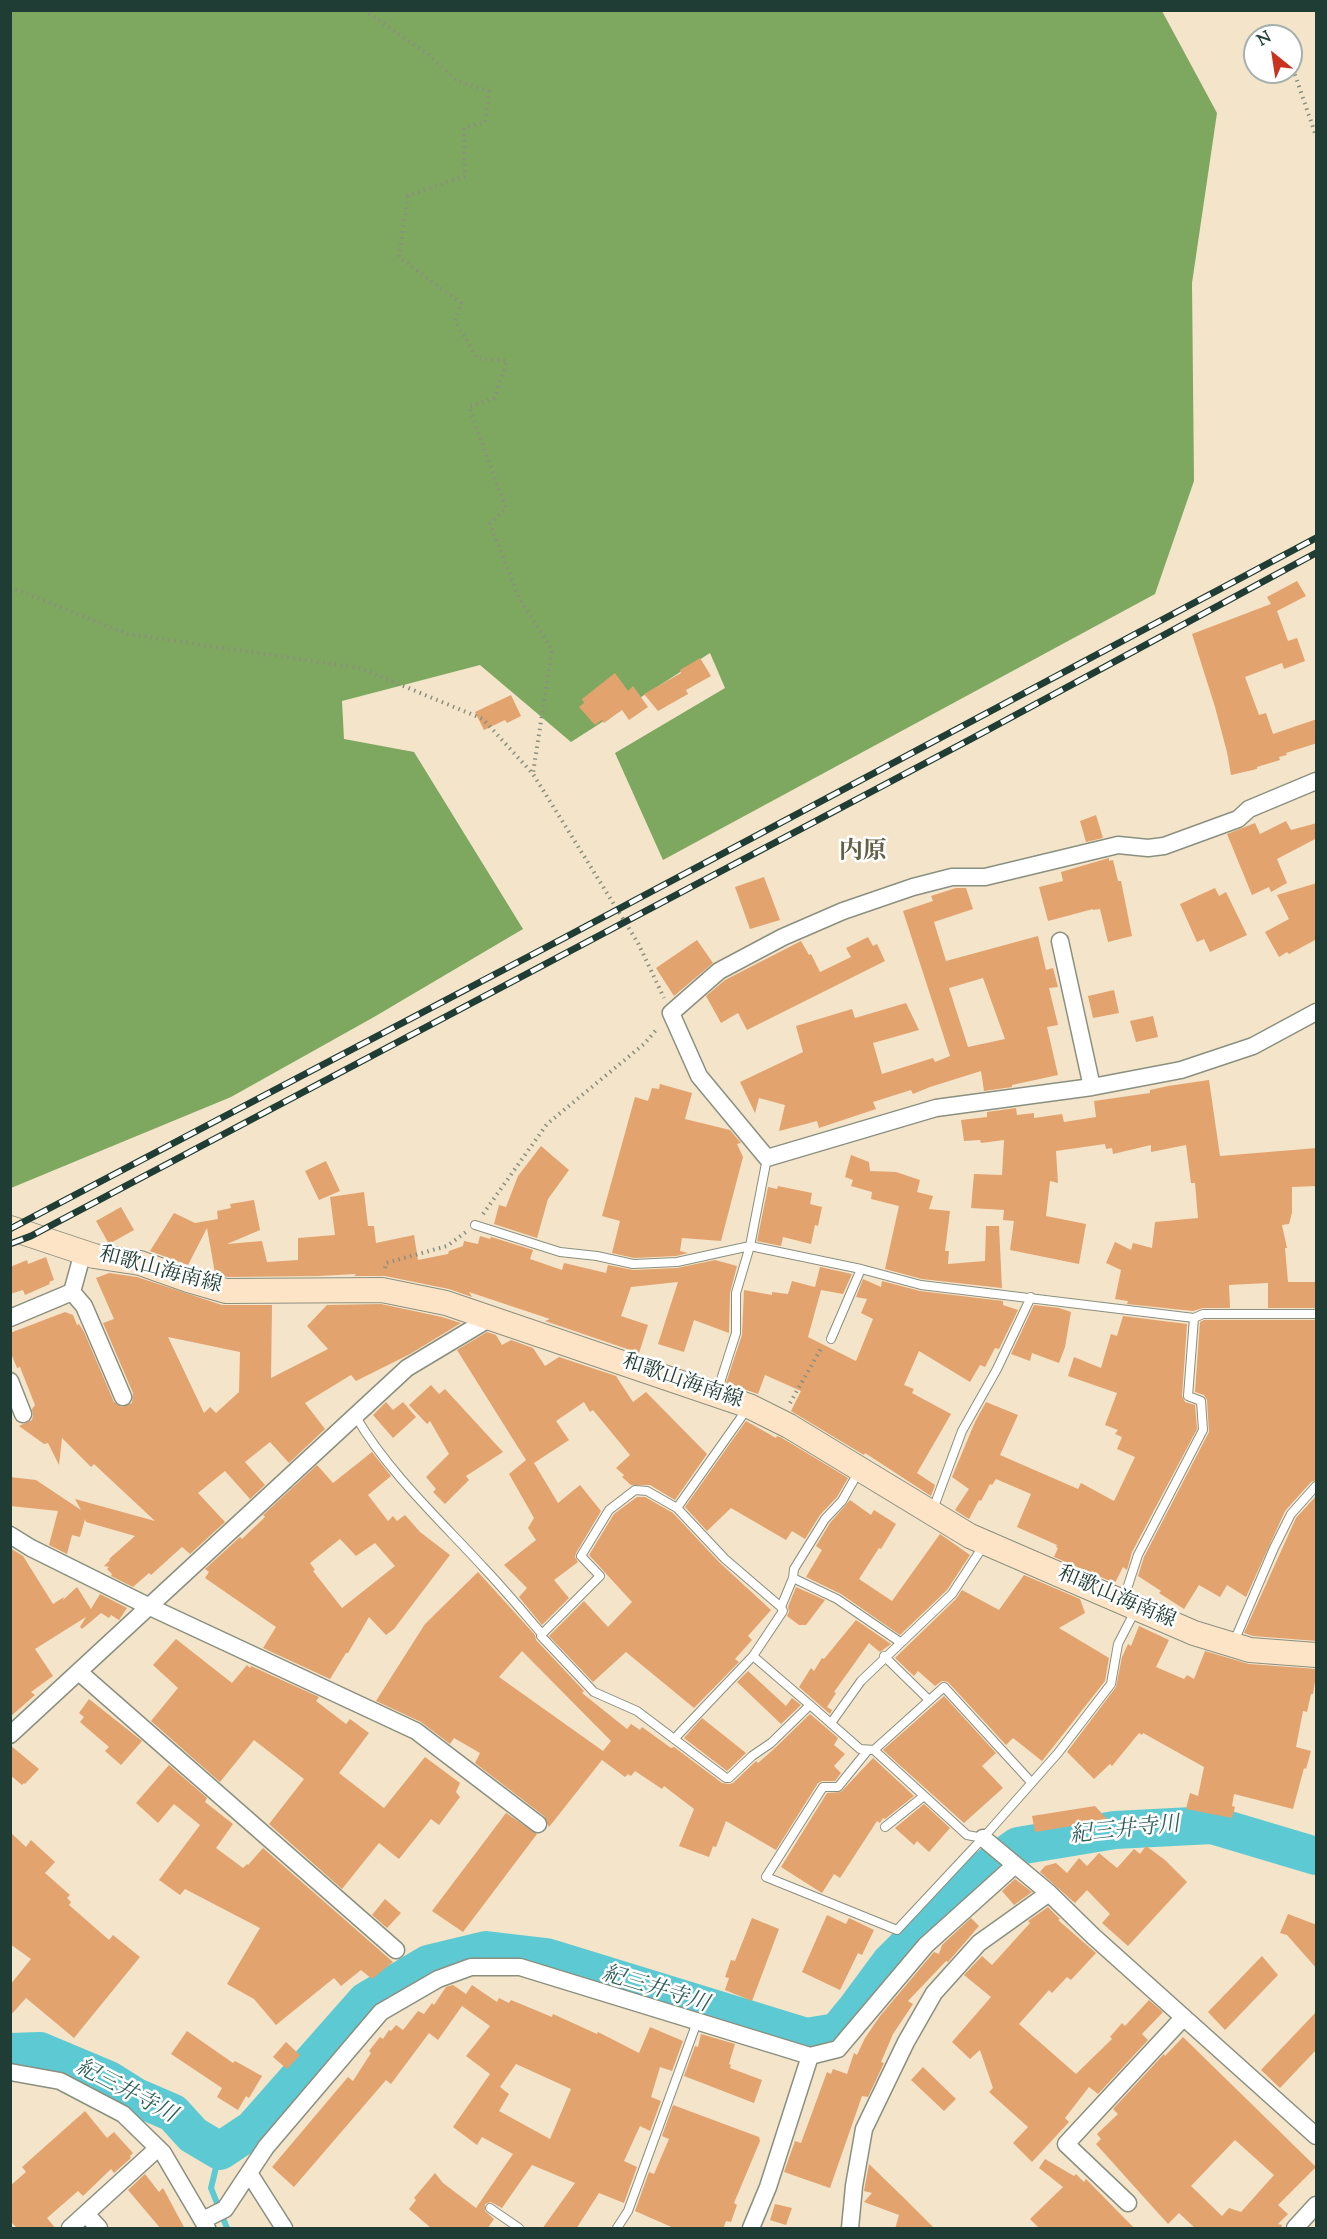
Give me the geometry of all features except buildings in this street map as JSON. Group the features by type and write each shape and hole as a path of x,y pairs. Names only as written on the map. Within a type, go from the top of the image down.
{"main road":[{"name":"和歌山海南線","path":"10,1228 82,1252 140,1263 226,1291 382,1290 446,1303 492,1317 749,1406 779,1421 970,1536 1194,1633 1250,1650 1317,1654"}],"street":[{"path":"1317,781 1248,809 1238,819 1164,846 1148,848 1118,845 985,877 952,877 913,887 843,911 783,937 719,971 671,1013 699,1076 767,1158 936,1108 1092,1087 1181,1070 1253,1046 1317,1012"},
{"path":"1060,941 1092,1087"},
{"path":"72,1292 82,1252"},
{"path":"10,1318 72,1292"},
{"path":"72,1292 84,1306 123,1397"},
{"path":"10,1736 407,1368 492,1317"},
{"path":"10,1381 23,1414"},
{"path":"10,1535 31,1548 150,1607 416,1731 538,1824"},
{"path":"79,1672 396,1950"},
{"path":"985,1840 1048,1893 1183,2018 1317,2136"},
{"path":"10,2072 60,2081 123,2114 163,2153 206,2222 225,2209 267,2147 381,2012 438,1979 471,1967 520,1967 810,2056 838,2049 926,1945 1012,1863"},
{"path":"850,2229 854,2186 864,2129 906,2042 934,1994 979,1943 1048,1893"},
{"path":"1128,2203 1066,2144 1183,2018"},
{"path":"751,2229 768,2187 810,2056"},
{"path":"70,2229 158,2148"},
{"path":"249,2173 284,2229"},
{"path":"1295,2229 1317,2205"},
{"path":"86,2214 99,2229"}],"lane":[{"path":"717,1394 736,1333 736,1293 750,1246 767,1158"},
{"path":"476,1225 560,1252 597,1256 633,1264 677,1262 750,1246 861,1269 921,1285 1194,1317 1203,1314 1317,1314"},
{"path":"831,1339 861,1269"},
{"path":"931,1512 962,1431 997,1369 1031,1297"},
{"path":"1031,1782 944,1687 871,1750 838,1787 823,1787 766,1877 897,1930 985,1840 1031,1782 1058,1753 1111,1684 1118,1644 1130,1604 1138,1556 1203,1430 1201,1401 1188,1396 1194,1317"},
{"path":"676,1508 749,1406"},
{"path":"356,1417 368,1437 439,1521 485,1568 542,1634 541,1636 594,1692 637,1711 726,1778 729,1778 752,1756 771,1743 810,1706"},
{"path":"674,1739 753,1656 783,1611 781,1607 793,1578 794,1569 825,1519 842,1501 860,1469"},
{"path":"1232,1644 1291,1514 1317,1486"},
{"path":"542,1634 600,1576 581,1556 609,1510 635,1490 647,1491 676,1508 725,1559 781,1607"},
{"path":"831,1723 861,1681 884,1656 952,1594 986,1542"},
{"path":"793,1578 837,1599 900,1642"},
{"path":"753,1656 860,1749 871,1750 967,1835 985,1840"},
{"path":"884,1656 929,1700"},
{"path":"885,1827 924,1796"},
{"path":"617,2229 628,2211 697,2022"},
{"path":"490,2208 519,2229"}],"path":[{"path":"364,10 429,55 457,81 489,91 485,122 464,128 465,176 408,196 399,257 461,303 455,321 477,358 507,361 494,398 469,407 506,508 490,524 519,598 552,650 533,774"},
{"path":"1298,84 1317,136"},
{"path":"10,587 128,634 360,668 483,719 533,774 638,943 671,1013 644,1044 547,1124 476,1225 447,1246 386,1263 382,1290"},
{"path":"779,1421 824,1343 831,1339"}],"green space":[{"path":"11,11 1162,11 1217,113 1192,283 1194,481 1155,594 663,860 615,753 725,688 710,653 571,742 480,665 342,701 344,739 414,752 523,929 374,1017 231,1097 11,1188"}],"waterway":[{"name":"紀三井寺川","path":"10,2052 40,2051 109,2080 136,2097 173,2113 193,2135 220,2151 253,2129 366,2001 428,1964 486,1950 546,1957 806,2037 837,2032 890,1963 980,1873 1018,1846 1115,1830 1212,1825 1316,1856"},
{"path":"220,2151 211,2188 227,2228"}],"railway":[{"path":"10,1229 564,938 1316,538"},
{"path":"10,1244 31,1236 971,739 1316,553"}],"district":[{"name":"内原","path":"863,854"}]}
